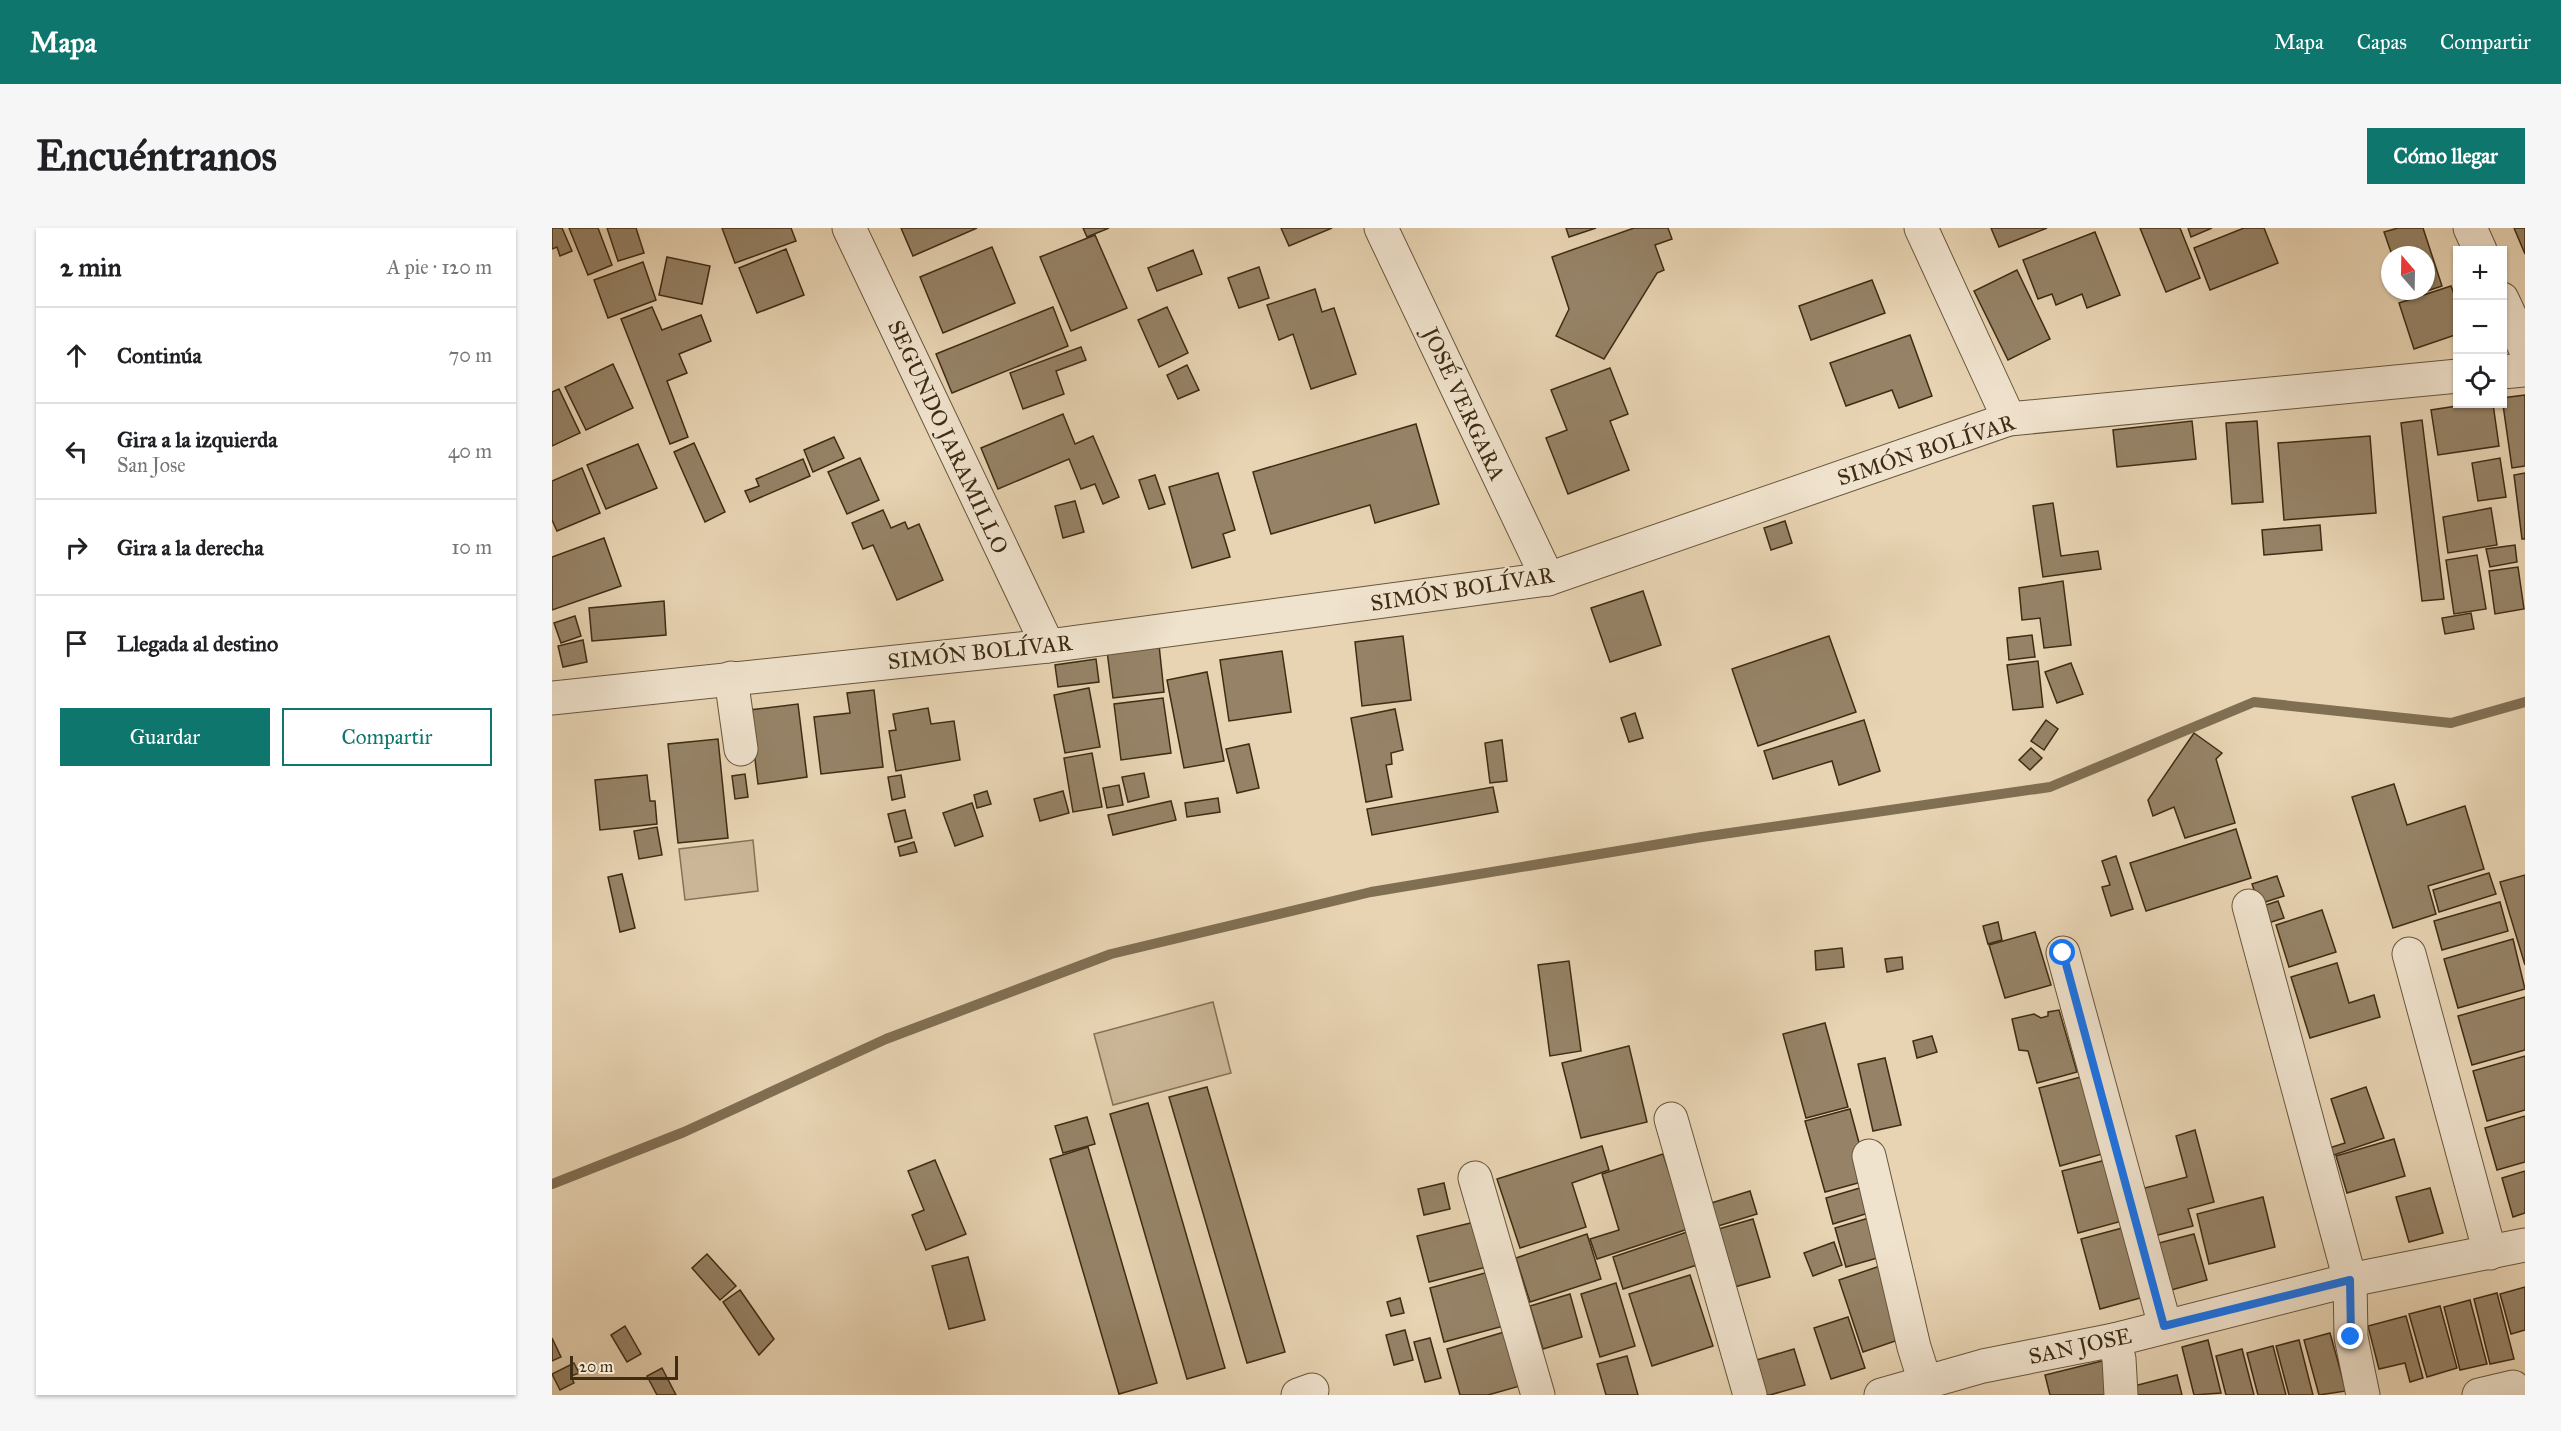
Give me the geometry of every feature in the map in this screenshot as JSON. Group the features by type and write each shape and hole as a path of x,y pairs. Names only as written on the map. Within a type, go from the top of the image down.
{"street":[{"name":"SEGUNDO JARAMILLO","path":"849,228 1048,646"},
{"name":"JOSÉ VERGARA","path":"1381,228 1548,579"},
{"path":"1921,228 2009,419"},
{"path":"2470,228 2478,246"},
{"path":"2502,300 2525,348"},
{"path":"2507,372 2525,370"},
{"name":"SIMÓN BOLÍVAR","path":"552,698 1048,646 1548,579 2009,419 2453,376"},
{"path":"731,678 741,748"},
{"path":"2249,906 2350,1280 2351,1337 2363,1395"},
{"path":"2063,953 2164,1326"},
{"path":"2409,954 2490,1253"},
{"path":"1671,1119 1750,1395"},
{"path":"1869,1156 1914,1347 1925,1382"},
{"path":"1475,1178 1538,1395"},
{"name":"SAN JOSE","path":"1881,1395 1925,1382 1986,1381 2164,1326 2350,1280 2525,1245"},
{"path":"2114,1340 2119,1359 2121,1395"},
{"path":"2479,1395 2513,1387 2514,1395"}],"shaded area":[{"path":"753,840 758,891 685,900 679,849"},
{"path":"1213,1002 1231,1073 1113,1105 1094,1034"}],"building":[{"path":"552,228 562,228 572,251 560,256 557,247 552,249"},
{"path":"569,228 598,228 612,265 588,275"},
{"path":"607,228 636,228 644,253 618,261"},
{"path":"722,228 791,228 796,241 735,263"},
{"path":"901,228 977,228 913,256"},
{"path":"1083,228 1109,228 1087,237"},
{"path":"1281,228 1332,228 1289,246"},
{"path":"1566,228 1596,228 1569,237"},
{"path":"1634,228 1668,228 1672,239 1655,245 1664,270 1657,273 1604,359 1556,336 1569,309 1552,257"},
{"path":"1991,228 2047,228 1999,247"},
{"path":"2140,228 2180,228 2200,278 2166,292"},
{"path":"2188,228 2212,228 2191,237"},
{"path":"2244,228 2264,228 2278,263 2210,290 2194,248"},
{"path":"2398,228 2423,228 2429,246 2389,246 2384,232"},
{"path":"2514,228 2525,228 2525,254"},
{"path":"2095,232 2120,295 2087,308 2082,294 2056,305 2052,294 2038,299 2023,260"},
{"path":"1095,235 1127,308 1071,331 1040,257"},
{"path":"992,247 1015,303 943,333 920,277"},
{"path":"786,249 804,295 757,313 739,268"},
{"path":"1193,250 1202,274 1157,291 1148,268"},
{"path":"667,257 710,266 702,304 659,295"},
{"path":"643,262 656,300 608,318 594,280"},
{"path":"2435,265 2442,286 2435,288"},
{"path":"1259,267 1269,298 1239,308 1228,278"},
{"path":"2017,270 2050,339 2008,360 1974,291"},
{"path":"1872,280 1885,313 1811,340 1799,306"},
{"path":"2451,286 2453,336 2414,349 2399,303 2408,300 2435,300 2435,291"},
{"path":"1315,289 1322,312 1334,308 1356,374 1311,389 1293,334 1279,340 1267,305"},
{"path":"652,307 662,330 701,315 711,341 679,354 687,373 667,381 688,437 670,444 621,319"},
{"path":"1053,307 1068,346 952,393 936,354"},
{"path":"1167,307 1188,353 1159,367 1138,320"},
{"path":"1910,335 1932,396 1899,408 1892,390 1846,406 1830,363"},
{"path":"1081,347 1086,360 1056,371 1064,394 1023,409 1010,373"},
{"path":"613,364 633,408 586,430 565,387"},
{"path":"1187,365 1199,390 1178,399 1167,375"},
{"path":"1610,368 1628,414 1610,421 1629,470 1568,494 1546,438 1567,430 1551,390"},
{"path":"559,389 580,433 552,446 552,392"},
{"path":"2525,395 2525,466 2512,468 2503,408 2507,408 2507,397"},
{"path":"2453,407 2494,408 2499,446 2438,455 2431,410"},
{"path":"1063,414 1075,444 1093,436 1119,497 1103,504 1095,484 1081,489 1069,459 998,489 981,448"},
{"path":"2422,420 2444,599 2422,601 2401,423"},
{"path":"2192,421 2196,459 2117,467 2113,430"},
{"path":"2257,421 2263,502 2232,504 2226,423"},
{"path":"1416,424 1439,504 1375,523 1370,505 1271,534 1253,472"},
{"path":"2370,436 2376,513 2284,520 2278,443"},
{"path":"834,437 844,458 813,472 804,450"},
{"path":"694,443 725,512 705,522 674,452"},
{"path":"638,444 657,488 606,509 587,465"},
{"path":"860,458 879,500 847,514 828,472"},
{"path":"2500,458 2506,497 2478,501 2472,463"},
{"path":"803,459 810,476 750,502 745,491 759,486 756,479"},
{"path":"582,468 600,513 557,531 552,520 552,481"},
{"path":"1218,473 1235,530 1223,534 1230,557 1192,568 1169,487"},
{"path":"2525,473 2525,539 2522,539 2514,475"},
{"path":"1155,475 1165,504 1149,509 1139,480"},
{"path":"1075,501 1084,532 1063,538 1055,506"},
{"path":"2053,503 2061,556 2098,551 2101,569 2043,577 2033,506"},
{"path":"2491,508 2497,545 2448,553 2443,517"},
{"path":"883,510 891,528 905,522 908,529 919,524 943,580 897,600 873,545 863,549 852,523"},
{"path":"1785,521 1792,543 1771,550 1764,528"},
{"path":"2320,525 2322,550 2264,555 2262,530"},
{"path":"604,538 621,586 552,610 552,557"},
{"path":"2515,545 2517,562 2490,567 2486,549"},
{"path":"2477,555 2486,609 2454,614 2446,560"},
{"path":"2518,567 2524,609 2495,614 2489,571"},
{"path":"2063,581 2071,645 2044,648 2040,618 2022,620 2019,588"},
{"path":"1643,591 1661,645 1610,662 1591,608"},
{"path":"664,601 666,635 592,641 589,608"},
{"path":"2471,613 2474,629 2445,634 2442,618"},
{"path":"575,616 581,636 561,643 554,623"},
{"path":"2032,635 2035,657 2009,660 2007,638"},
{"path":"1403,636 1411,700 1362,706 1355,642"},
{"path":"1829,636 1856,712 1758,746 1732,669"},
{"path":"583,640 587,662 563,667 558,646"},
{"path":"1159,645 1164,692 1113,698 1107,651"},
{"path":"1282,651 1291,712 1229,721 1220,660"},
{"path":"1096,659 1099,682 1058,687 1055,665"},
{"path":"2038,661 2043,707 2013,710 2007,665"},
{"path":"2071,663 2083,694 2057,703 2045,672"},
{"path":"1207,672 1224,761 1184,768 1167,680"},
{"path":"1089,688 1100,747 1065,753 1054,695"},
{"path":"874,690 883,767 821,774 814,717 850,713 847,693"},
{"path":"1163,698 1171,753 1121,760 1114,704"},
{"path":"798,704 807,777 758,784 749,710"},
{"path":"928,708 931,724 954,721 960,760 896,771 889,731 896,730 893,714"},
{"path":"1395,709 1403,750 1391,753 1392,764 1386,765 1392,797 1366,802 1351,718"},
{"path":"1635,713 1643,738 1629,742 1621,718"},
{"path":"1864,720 1880,771 1839,785 1832,761 1773,779 1764,751"},
{"path":"2046,720 2058,729 2044,750 2031,741"},
{"path":"2194,733 2222,753 2216,759 2235,823 2185,838 2174,807 2153,816 2148,800"},
{"path":"718,739 728,838 678,843 668,744"},
{"path":"1502,740 1507,781 1490,783 1485,743"},
{"path":"1249,744 1259,788 1237,793 1226,749"},
{"path":"2031,748 2042,758 2030,770 2019,760"},
{"path":"1092,753 1102,807 1073,812 1064,758"},
{"path":"1144,773 1149,797 1128,802 1122,777"},
{"path":"745,774 748,797 735,799 732,776"},
{"path":"647,775 650,801 655,801 657,824 600,830 595,780"},
{"path":"901,775 905,797 892,800 888,777"},
{"path":"2394,784 2407,825 2465,806 2484,869 2428,886 2436,914 2393,928 2352,797"},
{"path":"1119,785 1123,805 1107,808 1103,788"},
{"path":"1493,787 1498,812 1372,835 1367,809"},
{"path":"987,791 991,804 977,808 974,795"},
{"path":"1063,791 1069,813 1040,821 1034,799"},
{"path":"1218,798 1220,812 1187,817 1185,803"},
{"path":"1171,801 1176,820 1113,835 1108,815"},
{"path":"972,803 983,836 955,846 943,813"},
{"path":"905,810 912,838 895,842 888,814"},
{"path":"657,827 662,855 639,859 634,831"},
{"path":"2236,829 2251,878 2146,911 2130,863"},
{"path":"914,842 917,852 900,856 898,847"},
{"path":"2116,856 2133,909 2111,916 2102,887 2110,885 2102,861"},
{"path":"2489,873 2496,894 2439,912 2433,890"},
{"path":"622,874 635,928 620,932 608,877"},
{"path":"2525,875 2525,965 2500,882"},
{"path":"2277,876 2284,896 2259,904 2252,884"},
{"path":"2278,901 2284,918 2265,924 2260,907"},
{"path":"2500,902 2508,931 2442,950 2434,921"},
{"path":"2322,910 2336,952 2289,967 2276,925"},
{"path":"1998,922 2002,940 1988,944 1983,926"},
{"path":"2035,932 2051,985 2005,998 1989,945"},
{"path":"2513,939 2525,989 2458,1008 2444,959"},
{"path":"1842,948 1844,967 1816,970 1815,951"},
{"path":"1902,957 1903,969 1887,972 1885,959"},
{"path":"1569,961 1581,1051 1550,1056 1538,965"},
{"path":"2337,963 2349,1003 2374,995 2380,1017 2310,1038 2291,977"},
{"path":"2525,997 2525,1050 2472,1065 2458,1016"},
{"path":"2059,1010 2077,1072 2037,1083 2028,1051 2019,1050 2012,1019 2034,1014 2041,1018 2048,1016 2048,1012"},
{"path":"1825,1023 1848,1107 1806,1118 1783,1034"},
{"path":"1932,1036 1937,1052 1917,1058 1913,1041"},
{"path":"1629,1046 1647,1122 1581,1138 1562,1063"},
{"path":"2525,1056 2525,1110 2487,1121 2473,1071"},
{"path":"1885,1058 1901,1125 1873,1131 1858,1064"},
{"path":"2081,1077 2102,1154 2060,1166 2039,1088"},
{"path":"1207,1087 1285,1352 1247,1363 1169,1097"},
{"path":"2366,1087 2384,1138 2328,1157 2326,1149 2345,1143 2331,1099"},
{"path":"1148,1103 1225,1368 1187,1379 1110,1114"},
{"path":"1850,1109 1869,1180 1825,1192 1805,1121"},
{"path":"2525,1116 2525,1162 2497,1170 2485,1128"},
{"path":"1087,1117 1095,1144 1063,1153 1055,1126"},
{"path":"2195,1130 2214,1202 2188,1209 2193,1226 2154,1236 2141,1189 2187,1177 2176,1136"},
{"path":"2394,1139 2405,1176 2347,1193 2336,1156"},
{"path":"1602,1146 1609,1170 1572,1183 1586,1227 1520,1248 1497,1179"},
{"path":"1088,1147 1157,1383 1119,1394 1050,1159"},
{"path":"1663,1154 1688,1229 1597,1259 1590,1239 1619,1230 1602,1174"},
{"path":"935,1160 966,1234 926,1250 912,1215 924,1210 908,1171"},
{"path":"2106,1160 2122,1221 2078,1233 2062,1171"},
{"path":"2525,1171 2525,1213 2513,1217 2502,1178"},
{"path":"1444,1183 1450,1209 1424,1215 1418,1189"},
{"path":"1870,1185 1878,1210 1833,1224 1826,1198"},
{"path":"2430,1188 2443,1233 2409,1242 2396,1197"},
{"path":"1750,1191 1757,1214 1715,1227 1708,1204"},
{"path":"2263,1197 2275,1247 2209,1264 2197,1214"},
{"path":"1879,1215 1891,1254 1846,1267 1835,1228"},
{"path":"1753,1219 1770,1277 1731,1288 1715,1230"},
{"path":"1483,1220 1494,1265 1429,1282 1417,1236"},
{"path":"2126,1227 2144,1297 2100,1309 2081,1239"},
{"path":"1687,1232 1697,1265 1623,1289 1613,1257"},
{"path":"1587,1234 1601,1279 1530,1302 1516,1258"},
{"path":"2194,1234 2207,1280 2164,1292 2151,1245"},
{"path":"1834,1242 1842,1265 1813,1276 1804,1253"},
{"path":"707,1254 736,1286 720,1300 692,1268"},
{"path":"968,1257 985,1320 949,1329 932,1266"},
{"path":"1880,1266 1904,1338 1863,1352 1839,1280"},
{"path":"1496,1270 1511,1324 1444,1342 1430,1288"},
{"path":"1690,1275 1713,1346 1652,1366 1629,1294"},
{"path":"1616,1283 1635,1346 1600,1357 1581,1294"},
{"path":"2525,1287 2525,1330 2511,1334 2500,1294"},
{"path":"740,1290 774,1339 759,1355 723,1302"},
{"path":"2497,1293 2514,1359 2490,1364 2474,1299"},
{"path":"1570,1294 1582,1337 1543,1349 1530,1306"},
{"path":"1400,1298 1404,1313 1391,1316 1387,1302"},
{"path":"2470,1300 2487,1364 2460,1370 2444,1307"},
{"path":"2440,1306 2457,1368 2427,1377 2409,1314"},
{"path":"2406,1316 2423,1378 2410,1382 2405,1363 2379,1369 2368,1326"},
{"path":"1848,1317 1865,1368 1831,1379 1814,1328"},
{"path":"625,1326 641,1354 627,1362 611,1335"},
{"path":"1405,1330 1413,1360 1394,1365 1386,1335"},
{"path":"1511,1330 1527,1384 1488,1395 1460,1395 1447,1349"},
{"path":"2330,1333 2346,1391 2319,1395 2304,1340"},
{"path":"552,1338 561,1357 552,1361"},
{"path":"1430,1338 1441,1378 1425,1382 1414,1342"},
{"path":"2208,1340 2221,1393 2194,1395 2182,1347"},
{"path":"2299,1340 2313,1395 2289,1395 2276,1346"},
{"path":"2273,1346 2286,1395 2258,1395 2247,1353"},
{"path":"1794,1349 1805,1385 1770,1395 1760,1395 1750,1362"},
{"path":"2242,1349 2254,1395 2226,1395 2216,1356"},
{"path":"1627,1356 1638,1395 1606,1395 1597,1364"},
{"path":"2106,1360 2114,1395 2050,1395 2045,1375"},
{"path":"574,1363 579,1373 571,1376 574,1383 560,1390 552,1374"},
{"path":"662,1368 676,1395 657,1395 647,1376"},
{"path":"2177,1375 2182,1395 2132,1395 2130,1387"}],"waterway":[{"path":"552,1184 684,1132 886,1039 1111,954 1371,892 1702,837 2050,787 2254,702 2451,723 2525,702"}],"route":[{"path":"2063,953 2164,1326 2350,1280 2351,1337"}]}
